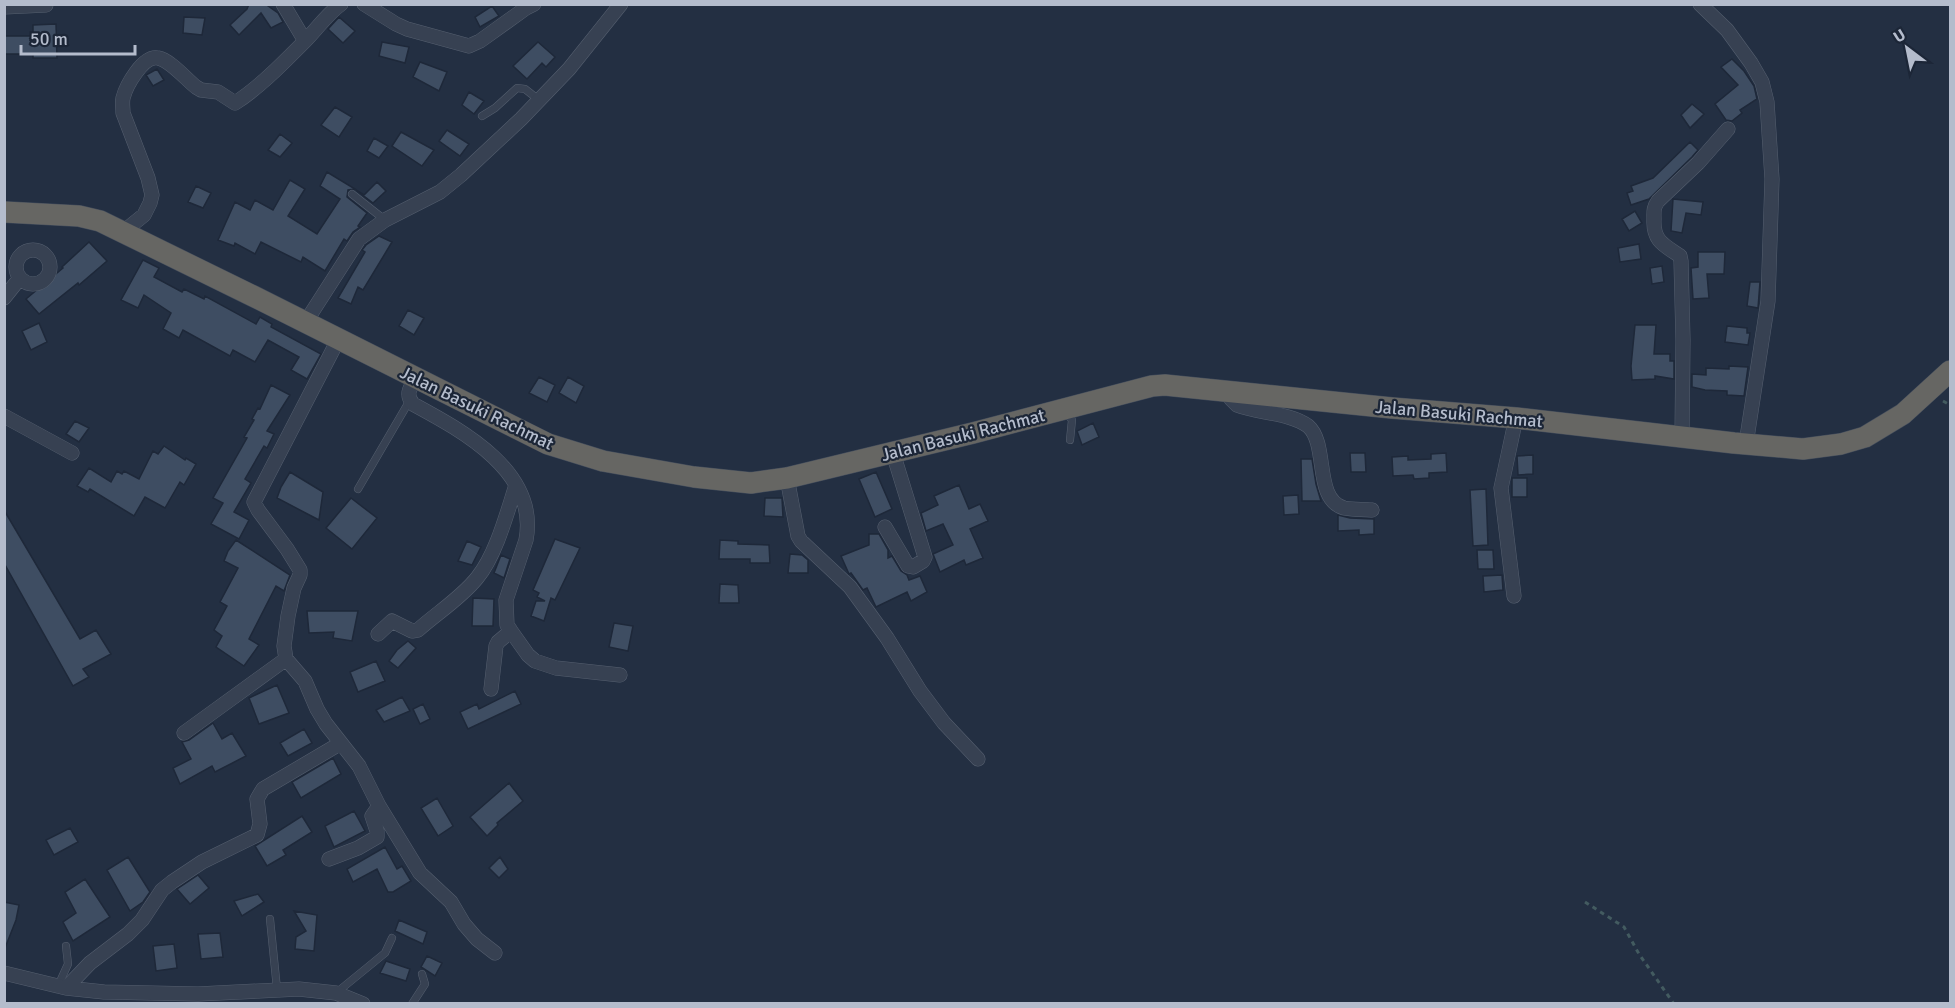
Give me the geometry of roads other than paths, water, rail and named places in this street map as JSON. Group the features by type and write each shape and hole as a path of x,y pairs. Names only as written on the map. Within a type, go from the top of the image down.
{"highway":[{"name":"Jalan Basuki Rachmat","path":"5,213 79,216 94,219 548,444 575,454 708,480 751,483 787,478 1165,384 1392,408 1516,418 1746,444 1814,448 1865,437 1903,414 1950,371"}],"street":[{"path":"284,4 305,41"},
{"path":"123,232 144,215 152,198 148,178 122,105 128,87 145,61 160,58 201,90 218,92 235,103 269,75 341,4"},
{"path":"364,4 407,30 469,46 534,4"},
{"path":"305,323 354,246 367,232 385,220 440,192 452,183 569,69 621,4"},
{"path":"1700,4 1727,30 1751,63 1762,82 1767,102 1772,178 1768,301 1746,444"},
{"path":"4,7 46,5"},
{"path":"1682,436 1681,261 1680,256 1656,238 1654,209 1658,201 1698,163 1728,129"},
{"path":"4,298 20,278"},
{"path":"338,340 254,502 300,570 288,616 284,646 286,659 305,681 317,709 359,766 379,806 420,873 451,902 464,924 477,939 495,953"},
{"path":"416,378 409,390 413,404 456,427 491,454 516,485 526,506 528,530 507,600 507,625 510,631 535,661 556,668 620,675"},
{"path":"1228,391 1237,405 1284,417 1310,428 1316,438 1331,498 1343,507 1372,510"},
{"path":"4,416 72,453"},
{"path":"1514,596 1501,488 1516,418"},
{"path":"885,527 908,566 913,567 923,561 925,557 893,453"},
{"path":"787,478 798,536 801,541 850,587 887,638 920,692 944,723 978,759"},
{"path":"378,634 392,621 412,631 418,630 473,583 488,560 516,485"},
{"path":"491,689 496,646 510,631"},
{"path":"184,733 286,659"},
{"path":"62,987 128,934 142,920 167,886 202,862 257,835 261,824 257,799 263,789 341,743"},
{"path":"329,859 358,848 377,837 372,816 379,806"},
{"path":"4,973 118,998 277,989 324,990 363,1004"}],"lane":[{"path":"482,116 495,108 517,88 525,89 539,100"},
{"path":"352,194 385,220"},
{"path":"358,489 410,400"},
{"path":"1064,409 1072,420 1070,440"},
{"path":"270,919 277,989"},
{"path":"336,993 384,953 392,938"},
{"path":"62,987 68,964 66,945"},
{"path":"412,1004 425,984 422,974"}]}
